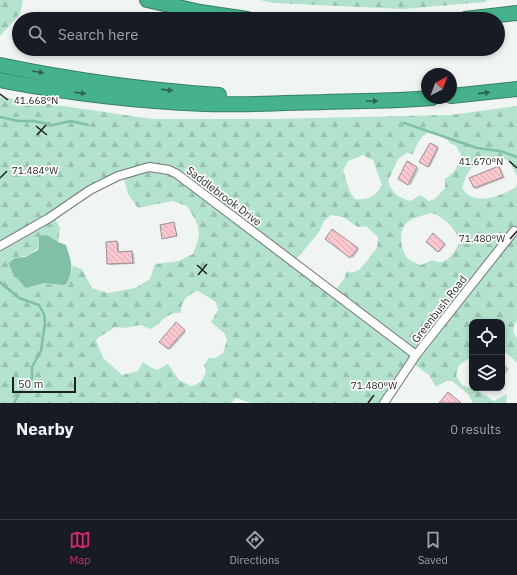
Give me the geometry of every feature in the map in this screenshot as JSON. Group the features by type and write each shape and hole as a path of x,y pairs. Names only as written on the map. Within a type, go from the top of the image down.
{"highway":[{"path":"147,0 200,12"},
{"path":"505,14 517,13"},
{"path":"0,65 144,88 246,97 333,102"},
{"path":"0,80 73,92 174,102 237,104 421,98"},
{"path":"457,95 517,89"}],"street":[{"name":"Saddlebrook Drive","path":"0,246 44,221 90,190 118,176 149,167 169,170 177,174 416,355"},
{"name":"Greenbush Road","path":"384,403 416,355 514,231"}],"green space":[{"path":"0,0 23,0 20,12 12,12 12,23 0,36"},
{"path":"260,0 486,0 486,2 403,9 274,3"},
{"path":"0,97 153,119 270,119 450,115 517,106 517,176 510,162 501,157 472,167 466,176 462,187 466,193 479,199 503,194 516,187 517,183 517,321 514,325 513,332 517,339 517,363 505,352 505,319 469,319 469,359 459,365 456,376 463,386 469,388 469,391 478,391 494,401 507,394 506,403 471,403 472,401 468,394 452,381 446,381 436,387 429,375 412,363 384,403 251,403 236,398 231,403 0,403","holes":["431,132 444,136 451,144 455,145 461,154 460,158 454,171 445,179 445,188 435,199 429,201 420,195 411,201 407,200 394,192 388,181 398,159 407,153 413,154 424,135","363,155 373,160 382,185 374,195 364,199 355,199 350,192 343,170 348,161","123,175 128,194 138,208 172,201 187,206 195,219 199,229 199,234 193,254 179,261 155,264 150,279 135,288 108,293 92,288 82,269 73,266 70,277 62,285 44,283 27,287 15,258 27,255 34,251 47,236 58,243 60,228 53,215","432,213 445,220 456,232 460,241 450,257 444,261 438,262 432,260 421,265 407,258 402,248 401,238 403,228 409,221","331,215 343,217 358,227 366,226 378,237 377,248 360,269 352,273 347,271 344,279 333,293 294,262 319,232 324,221","198,291 216,302 218,310 211,322 225,334 227,340 223,353 216,358 209,358 204,365 206,371 199,383 191,386 179,380 168,364 157,370 143,362 138,371 122,375 103,358 96,340 101,336 115,327 125,328 140,325 151,329 169,315 181,313 182,305 185,299"]}],"shaded area":[{"path":"47,235 66,245 71,265 69,279 66,284 63,285 44,283 26,288 13,274 9,263 15,258 25,257 38,250 39,236"}],"building":[{"path":"430,143 438,147 428,167 419,162"},
{"path":"407,161 417,167 408,185 398,179"},
{"path":"499,166 503,177 474,188 469,178"},
{"path":"174,222 177,236 162,239 160,225"},
{"path":"332,229 358,248 350,258 325,239"},
{"path":"433,233 445,244 438,252 426,242"},
{"path":"117,241 118,252 132,251 133,263 107,264 106,242"},
{"path":"176,322 185,330 168,349 159,342"},
{"path":"448,392 461,403 439,403"}],"waterway":[{"path":"0,117 18,121 33,121 53,125 71,121 88,125"},
{"path":"404,123 477,148 500,151 517,157"},
{"path":"0,282 19,298 39,305 44,314 45,323 41,351 32,367 32,379 21,390 14,403"}]}
